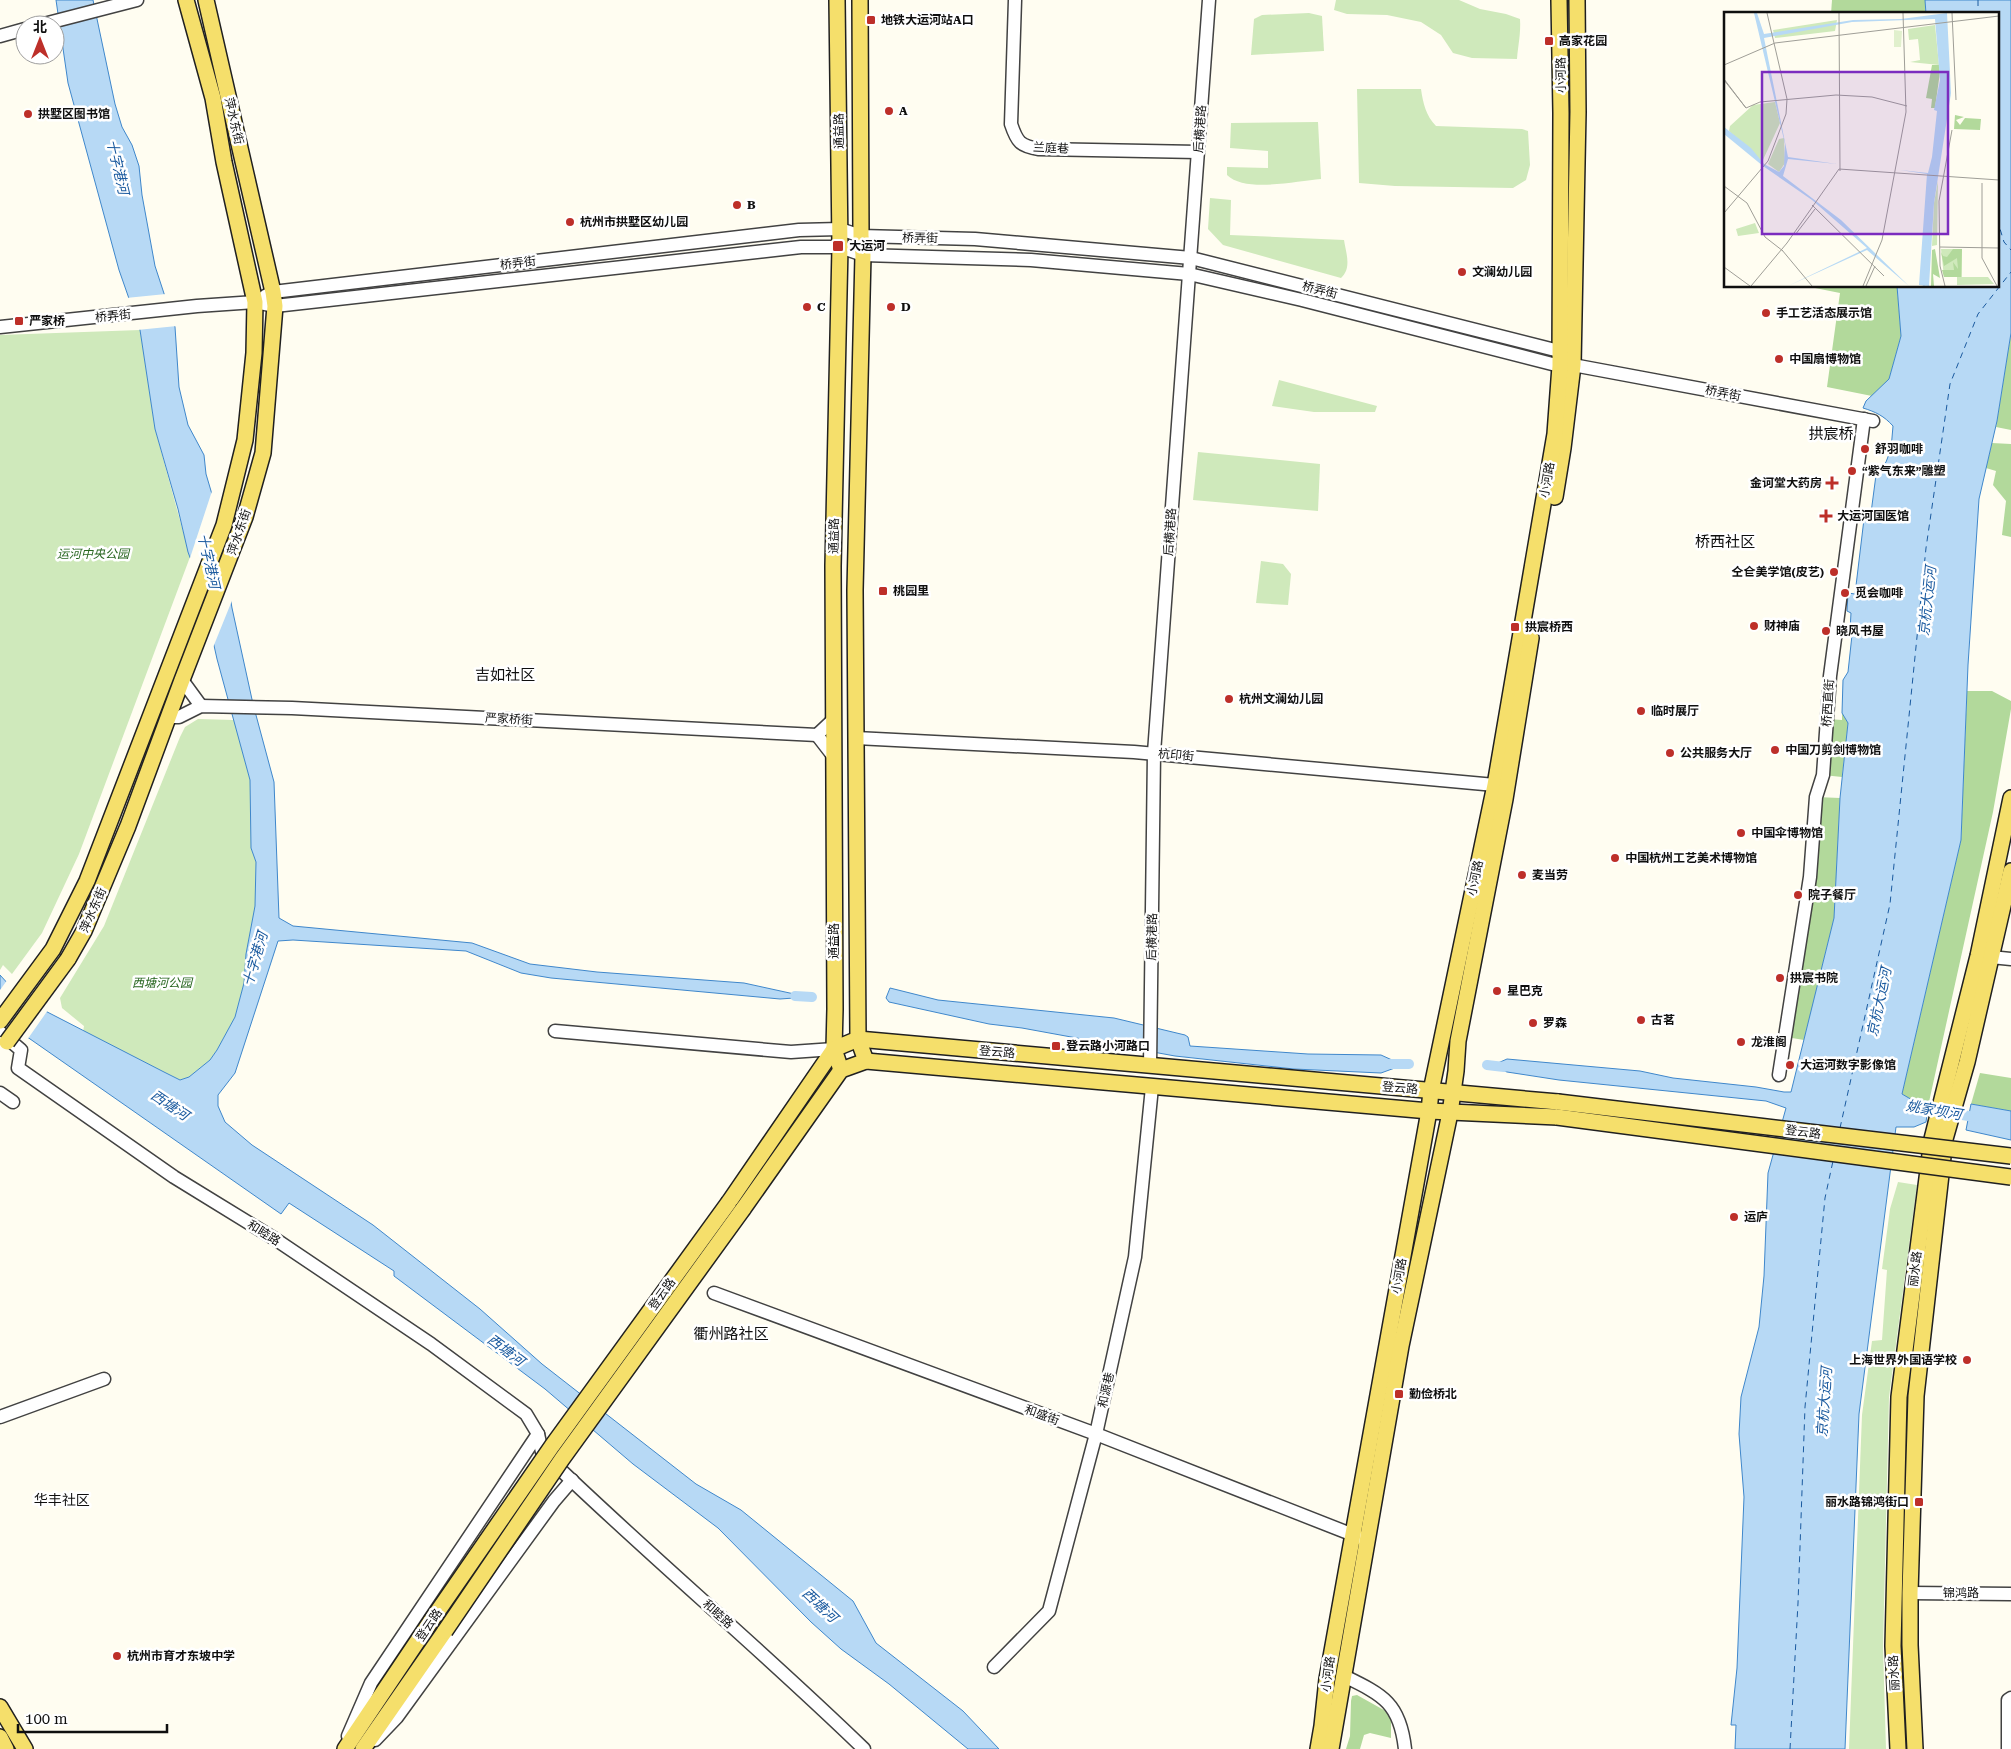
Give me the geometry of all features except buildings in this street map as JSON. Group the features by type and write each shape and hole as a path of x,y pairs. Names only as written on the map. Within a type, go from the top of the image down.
{"main road":[{"name":"萍水东街","path":"0,1021 52,949 87,880 224,524 245,440 254,353 255,302 224,162 213,98 186,0"},
{"name":"萍水东街","path":"2,1041 68,959 84,932 125,835 182,680 231,556 245,518 262,453 274,299 206,0"},
{"name":"通益路","path":"837,0 840,247 833,566 834,1049 841,1070"},
{"name":"通益路","path":"860,0 860,236 863,255 857,486 856,738 858,1039 866,1061"},
{"name":"小河路","path":"1318,1749 1327,1679 1429,1111 1431,1091 1495,785 1567,366 1559,351 1561,114 1559,0"},
{"name":"小河路","path":"1331,1749 1401,1346 1450,1113 1458,1041 1505,802 1563,448 1578,112 1577,0"},
{"name":"丽水路","path":"1985,957 2011,798"},
{"name":"丽水路","path":"1898,1749 1893,1646 1899,1397 1939,1139 1985,957 2011,871"},
{"name":"登云路","path":"344,1749 552,1446 729,1202 834,1049 858,1039 1452,1093 2011,1177"},
{"name":"登云路","path":"363,1749 562,1458 743,1209 841,1070 866,1061 1450,1113 1558,1110 2011,1156"},
{"name":"丽水路","path":"1915,1749 1910,1645 1910,1593 1916,1396 1939,1139"},
{"path":"0,1707 25,1749"},
{"path":"0,1737 6,1749"}],"street":[{"path":"65,19 136,0"},
{"name":"兰庭巷","path":"1015,0 1011,124 1016,138 1025,146 1039,149 1198,152"},
{"name":"后横港路","path":"1150,1066 1154,754 1209,0"},
{"path":"0,36 15,32"},
{"name":"桥弄街","path":"0,327 197,306 255,302 799,230 840,229 860,236 974,239 1191,258 1559,351"},
{"name":"桥弄街","path":"274,299 801,247 840,247 863,255 1030,260 1189,274 1567,366 1868,420"},
{"name":"桥西直街","path":"1779,1075 1810,877 1816,797 1823,775 1830,676 1868,420"},
{"path":"182,680 201,706"},
{"name":"严家桥街","path":"168,717 179,717 201,706 281,708 817,735"},
{"path":"834,719 817,735 834,757"},
{"name":"杭印街","path":"856,738 1154,754 1495,785"},
{"path":"1985,957 2011,959"},
{"path":"555,1030 791,1052 834,1049"},
{"name":"和睦路","path":"2,1041 21,1050 18,1068 174,1177 275,1239 431,1344 526,1414 538,1434 542,1452 802,1689 864,1749"},
{"name":"和源巷","path":"994,1667 1049,1611 1096,1434 1135,1257 1152,1086"},
{"path":"0,1093 14,1102"},
{"name":"和盛街","path":"714,1293 1096,1434 1352,1536 1368,1540"},
{"path":"0,1417 104,1379"},
{"path":"344,1749 371,1683 538,1434"},
{"path":"367,1749 397,1717 554,1501 572,1480"},
{"name":"锦鸿路","path":"1910,1593 2011,1594"},
{"path":"1344,1676 1369,1688 1388,1701 1397,1713 1405,1749"},
{"path":"2008,1749 2008,1700 2011,1698"}],"green space":[{"path":"1336,0 1459,0 1480,9 1506,14 1520,19 1517,59 1472,58 1453,53 1441,35 1421,22 1387,15 1347,14 1334,10"},
{"path":"1832,0 1925,0 1926,12 1831,12"},
{"path":"1309,13 1322,16 1324,51 1251,55 1254,19 1262,15"},
{"path":"1357,89 1421,89 1425,109 1436,126 1522,129 1528,131 1530,165 1526,180 1513,188 1395,186 1359,183"},
{"path":"1318,122 1321,179 1258,185 1246,184 1227,175 1227,167 1268,168 1268,151 1230,148 1231,123"},
{"path":"1210,198 1231,200 1230,235 1344,240 1347,265 1344,274 1341,278 1223,245 1208,229"},
{"path":"1815,288 1897,288 1901,336 1889,379 1872,396 1827,387 1840,293"},
{"name":"运河中央公园","path":"140,330 155,429 190,557 79,854 42,933 12,974 3,965 0,970 0,335"},
{"path":"2011,333 2011,430 1996,427"},
{"path":"1279,380 1377,406 1375,412 1314,412 1272,406"},
{"path":"1992,443 2011,444 2011,537 2002,535 2006,501 1993,485 1996,471 1986,468"},
{"path":"1198,452 1320,464 1318,511 1193,500"},
{"path":"1261,561 1283,564 1291,574 1288,605 1256,603"},
{"path":"1967,691 1992,691 2011,701 2011,709 1993,812 1929,1102 1914,1101 1902,1094 1961,840"},
{"path":"1842,713 1848,723 1842,777 1823,775 1827,719 1842,720"},
{"name":"西塘河公园","path":"198,719 234,720 250,780 251,848 256,862 255,906 246,954 244,983 235,1017 210,1060 189,1077 180,1080 83,1032 84,1026 62,1008 60,998 104,926 180,737 185,727"},
{"path":"1816,797 1840,798 1834,918 1804,1040 1786,1037"},
{"path":"1980,1073 2011,1078 2011,1111 1971,1104"},
{"path":"1898,1182 1917,1185 1889,1397 1883,1648 1886,1749 1849,1749 1862,1415 1872,1341 1882,1340 1887,1270 1882,1269 1890,1209"},
{"path":"1357,1695 1391,1714 1391,1738 1370,1733 1364,1735 1360,1749 1346,1749 1350,1736 1352,1696"}],"water":[{"path":"56,0 93,0 115,104 122,127 132,145 139,166 142,195 155,266 175,327 179,387 188,425 204,455 206,474 214,501 232,608 253,704 274,782 279,918 293,926 472,943 530,964 597,972 744,983 808,997 780,999 551,978 521,973 466,951 293,940 278,941 235,1073 218,1095 218,1106 225,1122 252,1145 373,1225 480,1309 542,1364 696,1484 741,1510 853,1601 876,1643 963,1711 999,1749 968,1749 889,1684 841,1649 811,1622 718,1528 633,1464 545,1389 394,1276 394,1271 289,1203 281,1214 0,1018 0,975 22,999 180,1080 189,1077 210,1060 235,1017 244,983 246,954 255,906 256,862 251,848 250,780 217,659 201,587 188,552 155,429 140,330 119,270 68,83 65,62 65,15 58,15"},
{"name":"京杭大运河","path":"1925,0 2011,0 2011,333 1997,421 1979,499 1968,665 1961,840 1902,1094 1914,1101 1929,1102 1926,1122 1914,1127 1896,1127 1859,1414 1845,1749 1735,1749 1736,1725 1731,1725 1737,1668 1744,1497 1739,1434 1741,1397 1759,1327 1764,1276 1768,1173 1786,1108 1766,1101 1559,1080 1507,1072 1491,1066 1507,1059 1640,1071 1673,1078 1791,1092 1834,918 1840,798 1848,723 1842,713 1843,680 1848,672 1852,635 1850,630 1851,613 1847,611 1848,593 1855,594 1864,519 1871,513 1876,475 1886,462 1891,449 1893,426 1880,415 1863,408 1866,401 1889,379 1901,336 1897,288 1998,288 1998,12 1926,12"},
{"path":"890,988 938,1000 1114,1018 1185,1035 1188,1037 1190,1046 1308,1054 1381,1055 1403,1065 1381,1073 1294,1069 1175,1056 1022,1028 989,1024 889,1002 886,998"},
{"path":"1971,1104 2011,1111 2011,1140 1966,1130"}],"pier":[{"path":"166,294 177,326 137,330 126,298"},
{"path":"213,488 233,598 212,650 199,587 189,561"},
{"path":"8,979 23,997 48,1010 27,1040 0,1021 0,990"}],"waterway":[{"path":"795,996 812,997"},
{"path":"1391,1064 1409,1064"},
{"path":"1487,1065 1504,1067"},
{"name":"姚家坝河","path":"1916,1107 1980,1118"}],"ferry route":[{"path":"1978,0 1978,12"},
{"path":"1998,222 2004,242 2011,250"},
{"path":"1840,1128 1890,904 1926,548 1950,384 1978,314 2011,272"},
{"path":"1790,1749 1798,1603 1805,1407 1825,1198 1833,1161"}],"place":[{"name":"地铁大运河站A口","path":"871,20"},
{"name":"高家花园","path":"1549,41"},
{"name":"A","path":"889,111"},
{"name":"拱墅区图书馆","path":"28,114"},
{"name":"B","path":"737,205"},
{"name":"杭州市拱墅区幼儿园","path":"570,222"},
{"name":"大运河","path":"838,246"},
{"name":"文澜幼儿园","path":"1462,272"},
{"name":"C","path":"807,307"},
{"name":"D","path":"891,307"},
{"name":"手工艺活态展示馆","path":"1766,313"},
{"name":"严家桥","path":"19,321"},
{"name":"中国扇博物馆","path":"1779,359"},
{"name":"舒羽咖啡","path":"1865,449"},
{"name":"“紫气东来”雕塑","path":"1852,471"},
{"name":"金诃堂大药房","path":"1832,483"},
{"name":"大运河国医馆","path":"1826,516"},
{"name":"仝仺美学馆(皮艺)","path":"1834,572"},
{"name":"桃园里","path":"883,591"},
{"name":"觅会咖啡","path":"1845,593"},
{"name":"财神庙","path":"1754,626"},
{"name":"拱宸桥西","path":"1515,627"},
{"name":"晓风书屋","path":"1826,631"},
{"name":"杭州文澜幼儿园","path":"1229,699"},
{"name":"临时展厅","path":"1641,711"},
{"name":"中国刀剪剑博物馆","path":"1775,750"},
{"name":"公共服务大厅","path":"1670,753"},
{"name":"中国伞博物馆","path":"1741,833"},
{"name":"中国杭州工艺美术博物馆","path":"1615,858"},
{"name":"麦当劳","path":"1522,875"},
{"name":"院子餐厅","path":"1798,895"},
{"name":"拱宸书院","path":"1780,978"},
{"name":"星巴克","path":"1497,991"},
{"name":"古茗","path":"1641,1020"},
{"name":"罗森","path":"1533,1023"},
{"name":"龙淮阁","path":"1741,1042"},
{"name":"登云路小河路口","path":"1056,1046"},
{"name":"大运河数字影像馆","path":"1790,1065"},
{"name":"运庐","path":"1734,1217"},
{"name":"上海世界外国语学校","path":"1967,1360"},
{"name":"勤俭桥北","path":"1399,1394"},
{"name":"丽水路锦鸿街口","path":"1919,1502"},
{"name":"杭州市育才东坡中学","path":"117,1656"}],"district":[{"name":"拱宸桥","path":"1831,434"},
{"name":"桥西社区","path":"1725,542"},
{"name":"吉如社区","path":"505,675"},
{"name":"衢州路社区","path":"731,1334"},
{"name":"华丰社区","path":"62,1500"}],"water label":[{"name":"十字港河","path":"118,167"},
{"name":"十字港河","path":"209,561"},
{"name":"十字港河","path":"255,959"},
{"name":"西塘河","path":"170,1105"},
{"name":"西塘河","path":"506,1350"},
{"name":"西塘河","path":"820,1605"}]}
